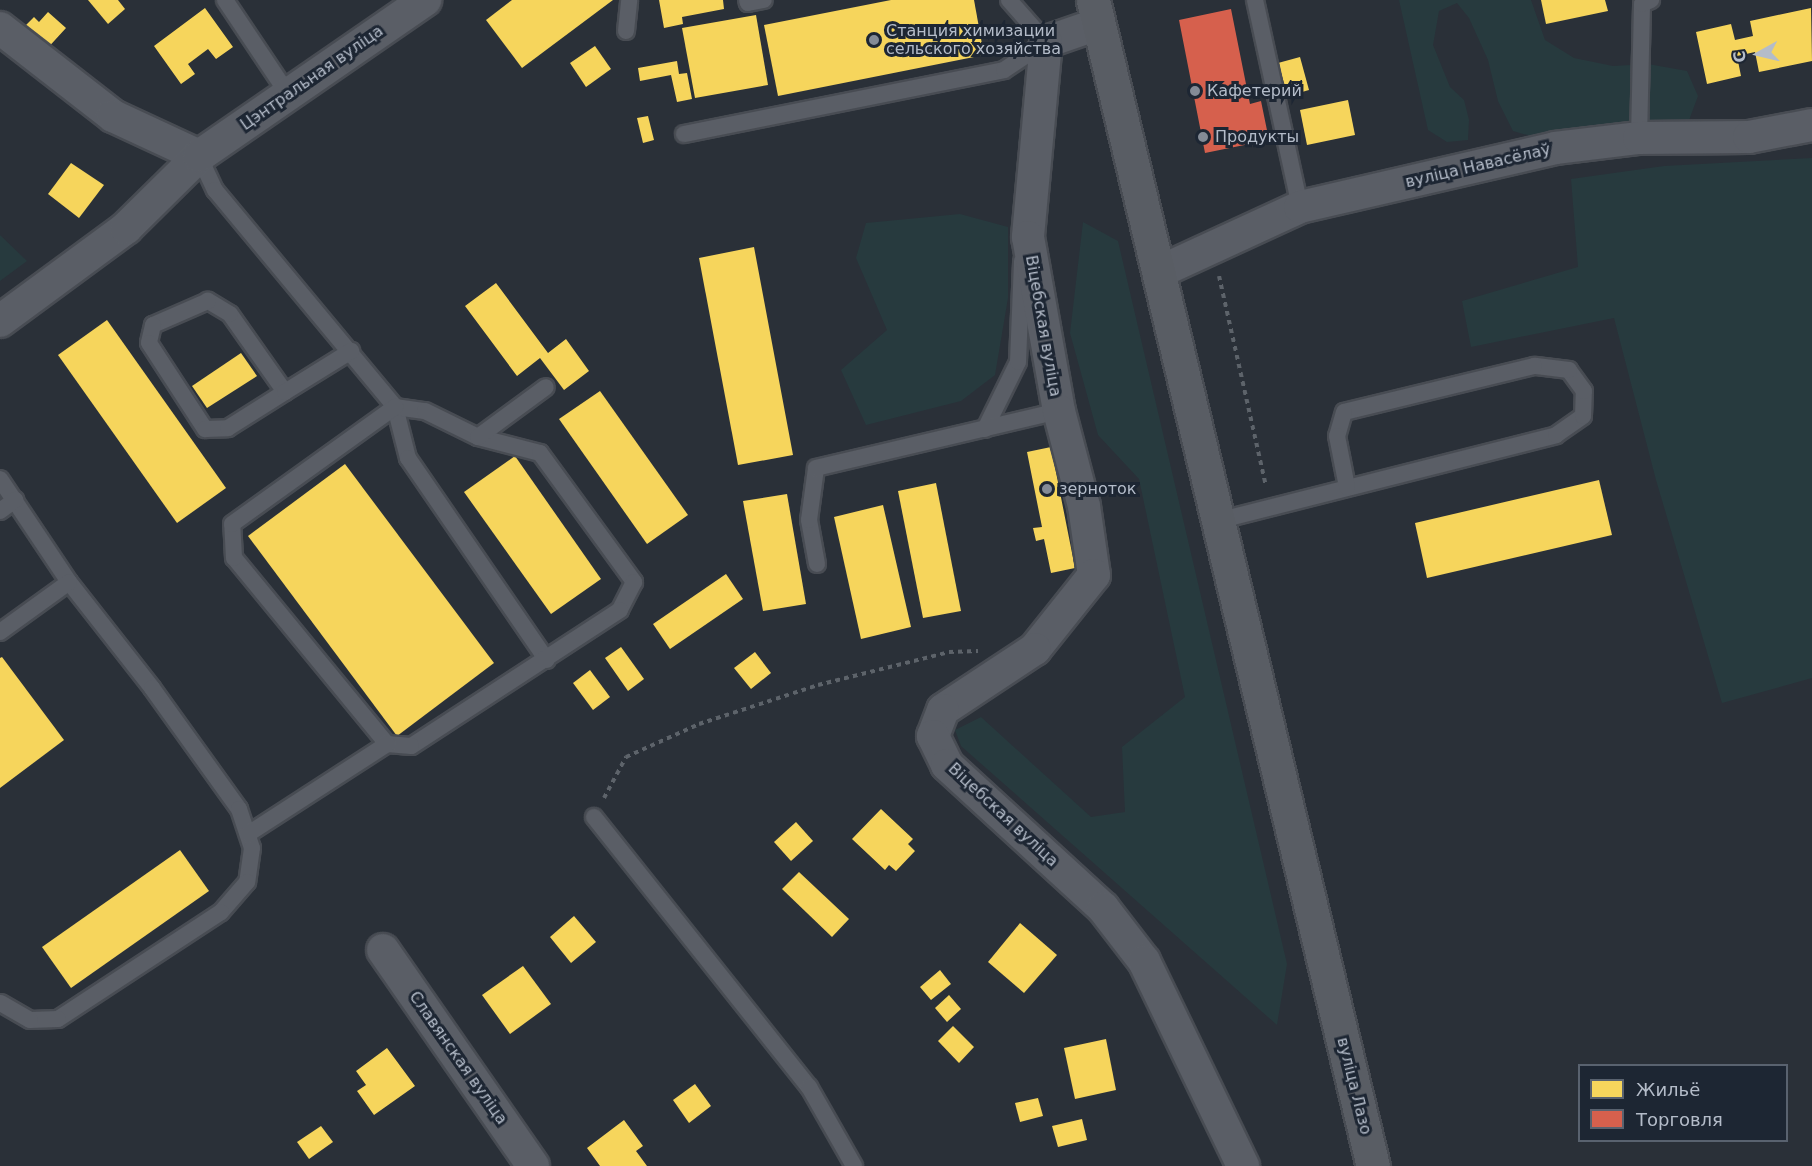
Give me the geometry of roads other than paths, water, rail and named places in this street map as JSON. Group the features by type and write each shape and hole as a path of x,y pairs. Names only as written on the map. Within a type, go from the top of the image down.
{"main road":[{"name":"вуліца Лазо","path":"1096,12 1373,1166"}],"street":[{"name":"Цэнтральная вуліца","path":"0,321 126,228 199,156 425,0"},
{"path":"1046,42 1096,12"},
{"path":"0,28 113,116 199,156"},
{"name":"Віцебская вуліца","path":"1046,42 1028,237 1059,411 1084,506 1094,575 1035,649 943,710 933,735 947,765 1103,908 1144,961 1243,1166"},
{"name":"вуліца Навасёлаў","path":"1159,272 1300,207 1555,148 1639,138 1749,137 1812,125"},
{"name":"Славянская вуліца","path":"383,950 533,1166"}],"lane":[{"path":"225,0 288,94"},
{"path":"626,31 629,0"},
{"path":"747,0 748,3 764,0"},
{"path":"684,134 1004,70 1046,42 1009,0"},
{"path":"1255,0 1300,207"},
{"path":"1639,138 1642,4 1651,0"},
{"path":"199,156 215,190 351,351 395,407 408,458 547,660"},
{"path":"986,429 1018,362 1020,269 1028,237"},
{"path":"285,392 230,314 208,301 153,325 149,343 205,429 228,428 351,351"},
{"path":"1217,521 1556,435 1583,416 1584,391 1569,370 1534,366 1344,412 1337,436 1347,487"},
{"path":"478,437 546,387"},
{"path":"248,834 387,744 411,746 547,660 621,610 634,582 540,453 478,437 425,411 395,407 232,524 234,558 387,744"},
{"path":"817,564 809,520 816,468 1059,411"},
{"path":"0,479 69,582 152,688 232,799 252,848 246,882 222,912 58,1019 30,1020 0,1003"},
{"path":"0,511 15,500"},
{"path":"0,632 69,582"},
{"path":"594,818 809,1087 854,1166"}],"place":[{"name":"Станция химизации сельского хозяйства","path":"874,40"},
{"name":"Кафетерий","path":"1195,91"},
{"name":"Продукты","path":"1203,137"},
{"name":"зерноток","path":"1047,489"}]}
